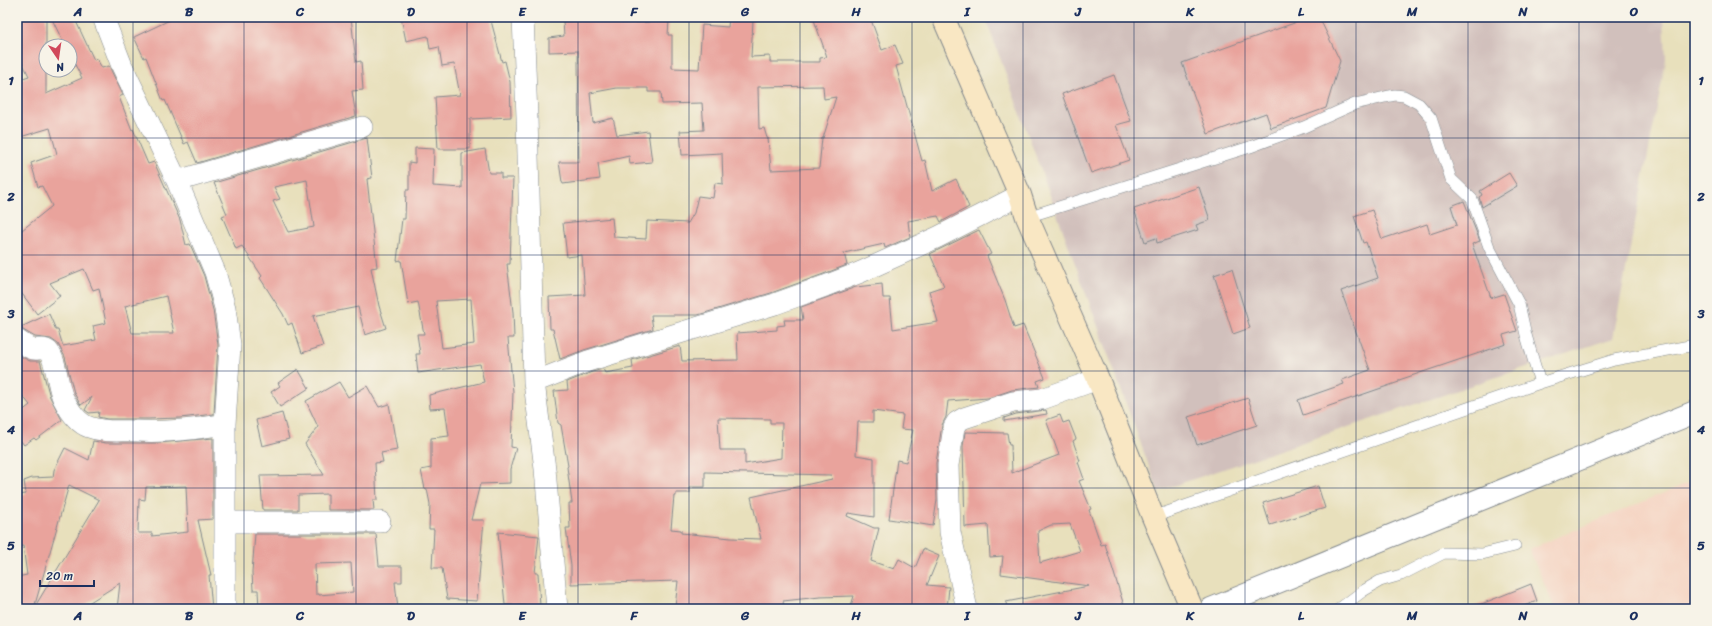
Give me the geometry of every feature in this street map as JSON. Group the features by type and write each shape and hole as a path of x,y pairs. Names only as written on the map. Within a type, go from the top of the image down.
{"main road":[{"path":"943,17 1020,195 1027,217 1098,379 1153,517 1192,609"}],"street":[{"path":"102,17 122,66 177,182 215,272 225,308 230,345 225,424 225,609"},
{"path":"523,17 534,382 545,469 557,609"},
{"path":"177,182 362,127"},
{"path":"534,382 588,360 775,304 826,286 861,272 938,237 1020,195"},
{"path":"17,340 33,349 44,349 48,351 63,397 77,419 88,427 120,432 136,431 151,433 197,429 225,424"},
{"path":"967,609 950,532 948,465 954,427 957,422 964,418 1013,402 1042,399 1098,379"},
{"path":"1211,609 1695,412"},
{"path":"225,522 380,522"}],"lane":[{"path":"1027,217 1250,147 1304,127 1355,104 1385,96 1404,96 1419,104 1430,118 1451,179 1472,199 1489,247 1519,304 1540,383"},
{"path":"1153,517 1540,383 1614,360 1695,344"},
{"path":"1339,609 1363,591 1380,581 1402,575 1444,553 1482,554 1515,546"}],"shaded area":[{"path":"985,17 1664,17 1666,60 1613,338 1158,491"},
{"path":"1695,480 1695,609 1555,609 1529,549"}],"building":[{"path":"24,17 46,17 46,38 38,38 38,78 46,78 46,94 82,78 78,70 78,38 61,38 51,17 74,17 94,60 97,59 102,68 109,66 123,95 119,97 132,130 133,129 148,164 154,162 180,220 186,245 190,244 204,276 213,310 218,345 214,414 180,418 107,419 98,417 99,412 89,413 85,410 92,397 81,405 80,404 74,393 65,357 58,344 51,339 35,337 23,330 21,327 49,314 56,330 58,330 63,346 96,340 93,326 106,323 99,288 93,290 84,269 50,283 60,296 37,314 17,287 17,234 52,206 42,186 38,187 31,163 57,154 50,128 17,138 17,80 29,76 17,52 17,21 25,19","holes":["166,296 174,333 132,333 125,306"]},
{"path":"176,17 351,17 356,62 361,61 363,90 352,91 356,116 197,163 188,142 184,144 165,100 163,101 146,57 144,58 134,37"},
{"path":"401,17 490,17 502,62 505,61 510,82 511,117 470,119 470,149 438,149 435,97 460,95 454,64 442,66 439,47 430,49 428,36 406,41"},
{"path":"621,17 621,23 649,22 649,20 669,20 668,35 672,35 672,68 699,69 702,25 728,27 729,17 743,17 743,20 753,20 751,57 770,56 770,62 820,62 820,58 827,57 813,17 870,17 882,50 895,45 903,64 896,66 922,161 925,160 932,191 956,179 969,207 941,222 938,216 908,221 910,237 885,248 884,244 844,253 847,265 821,275 771,293 698,315 651,315 653,329 560,359 553,329 550,329 549,297 585,295 582,255 567,257 563,223 612,218 614,237 646,239 647,221 688,223 694,213 698,196 713,198 715,183 723,184 722,153 682,155 680,131 704,130 702,103 662,104 661,92 648,92 648,88 617,88 590,93 593,123 613,118 617,135 648,131 652,162 630,164 629,156 598,163 600,179 563,184 559,162 579,162 578,51 549,52 549,38 564,36 563,21","holes":["823,86 824,99 836,97 822,138 819,168 771,170 768,138 764,128 759,129 758,87"]},
{"path":"1311,17 1319,17 1340,61 1326,108 1271,128 1266,113 1208,134 1182,63"},
{"path":"1114,75 1131,121 1116,125 1129,160 1091,173 1062,94"},
{"path":"367,138 372,178 367,179 377,267 371,268 379,306 386,328 365,335 358,307 313,316 323,346 302,353 292,323 288,325 283,314 260,278 262,276 242,246 236,249 222,216 227,214 214,183","holes":["307,180 314,227 288,232 273,201 280,199 274,187"]},
{"path":"415,148 434,149 433,186 462,188 462,153 485,149 489,173 501,173 501,178 513,178 510,264 507,264 513,312 514,338 508,338 513,392 511,447 516,448 510,469 510,483 480,484 471,520 484,520 477,601 447,599 442,568 432,568 434,529 429,529 430,504 421,470 431,468 431,438 449,436 445,408 430,409 429,395 484,382 480,364 418,373 416,354 420,354 417,334 424,334 418,302 408,304 401,260 397,261 402,219 405,219 406,190 409,190 409,162 415,163","holes":["471,299 474,344 442,348 436,301"]},
{"path":"1509,173 1517,186 1482,207 1479,197 1482,195 1480,191"},
{"path":"1199,187 1210,220 1196,225 1198,230 1157,243 1156,238 1145,242 1134,209"},
{"path":"1464,201 1480,241 1472,244 1491,298 1504,294 1517,331 1503,335 1506,344 1399,380 1399,382 1303,415 1298,400 1344,384 1342,380 1370,370 1341,291 1378,278 1366,242 1363,243 1354,216 1372,210 1382,239 1427,224 1430,234 1457,225 1451,206"},
{"path":"979,230 991,254 987,256 1005,300 1014,328 1023,325 1045,378 1037,381 1039,387 1012,390 988,398 948,401 946,417 942,425 936,463 937,500 933,526 889,519 897,460 906,462 913,430 901,429 903,415 873,411 873,422 858,422 856,455 874,458 874,517 848,513 847,516 874,528 879,528 871,561 894,569 899,559 915,568 923,549 939,556 927,585 949,587 947,609 850,609 854,596 820,597 783,601 784,608 776,609 686,609 675,607 678,581 571,584 571,566 566,528 570,528 569,503 572,503 568,466 561,425 558,423 554,391 568,390 567,382 592,372 603,369 605,373 633,368 632,360 680,346 682,361 738,360 737,333 777,330 777,326 785,325 784,320 803,320 801,307 856,287 882,284 883,298 890,298 893,329 938,322 929,291 944,286 930,254","holes":["718,418 770,419 770,423 782,423 781,458 745,464 745,450 720,450","705,472 831,475 832,479 751,497 761,539 731,538 681,533 681,530 671,529 674,496 676,496 676,493 690,493 690,487 705,487"]},
{"path":"1232,269 1250,328 1233,334 1214,275"},
{"path":"20,356 30,361 40,361 50,397 62,420 36,440 34,438 24,445 17,436 17,415 30,405 17,389 17,357"},
{"path":"298,369 309,388 280,407 271,392 280,386 278,383"},
{"path":"339,382 348,397 367,386 379,407 389,404 397,450 381,453 383,462 375,463 377,500 373,500 374,510 328,510 328,494 298,495 298,510 263,510 260,476 324,475 305,444 318,427 306,401"},
{"path":"1248,398 1257,425 1197,445 1188,417"},
{"path":"1046,410 1047,414 1004,421 1004,418 1016,414"},
{"path":"282,413 289,439 262,446 256,420"},
{"path":"1060,415 1063,423 1069,421 1076,439 1073,441 1084,479 1079,481 1091,509 1089,510 1101,545 1105,544 1125,609 1007,609 1006,602 1089,586 1001,574 1003,556 990,557 988,525 965,527 963,446 965,432 1007,433 1009,445 1011,445 1012,473 1059,455 1046,420","holes":["1070,524 1080,551 1040,563 1038,531 1051,525"]},
{"path":"213,438 213,519 198,520 211,575 209,575 212,609 117,609 120,583 79,609 17,609 17,577 27,575 23,546 17,547 17,495 26,494 24,481 32,478 53,477 54,470 65,448 89,460 93,441 106,443 159,443","holes":["69,485 99,500 34,608","186,486 188,532 152,536 152,533 138,533 139,499 145,500 146,487"]},
{"path":"1318,486 1325,508 1270,525 1263,503"},
{"path":"498,532 539,536 535,573 538,573 540,606 505,605"},
{"path":"255,534 376,534 379,566 402,566 402,582 395,582 398,609 259,609 258,590 253,590 252,572","holes":["351,563 353,592 316,594 315,564"]},
{"path":"1531,584 1537,601 1516,609 1469,609"}]}
